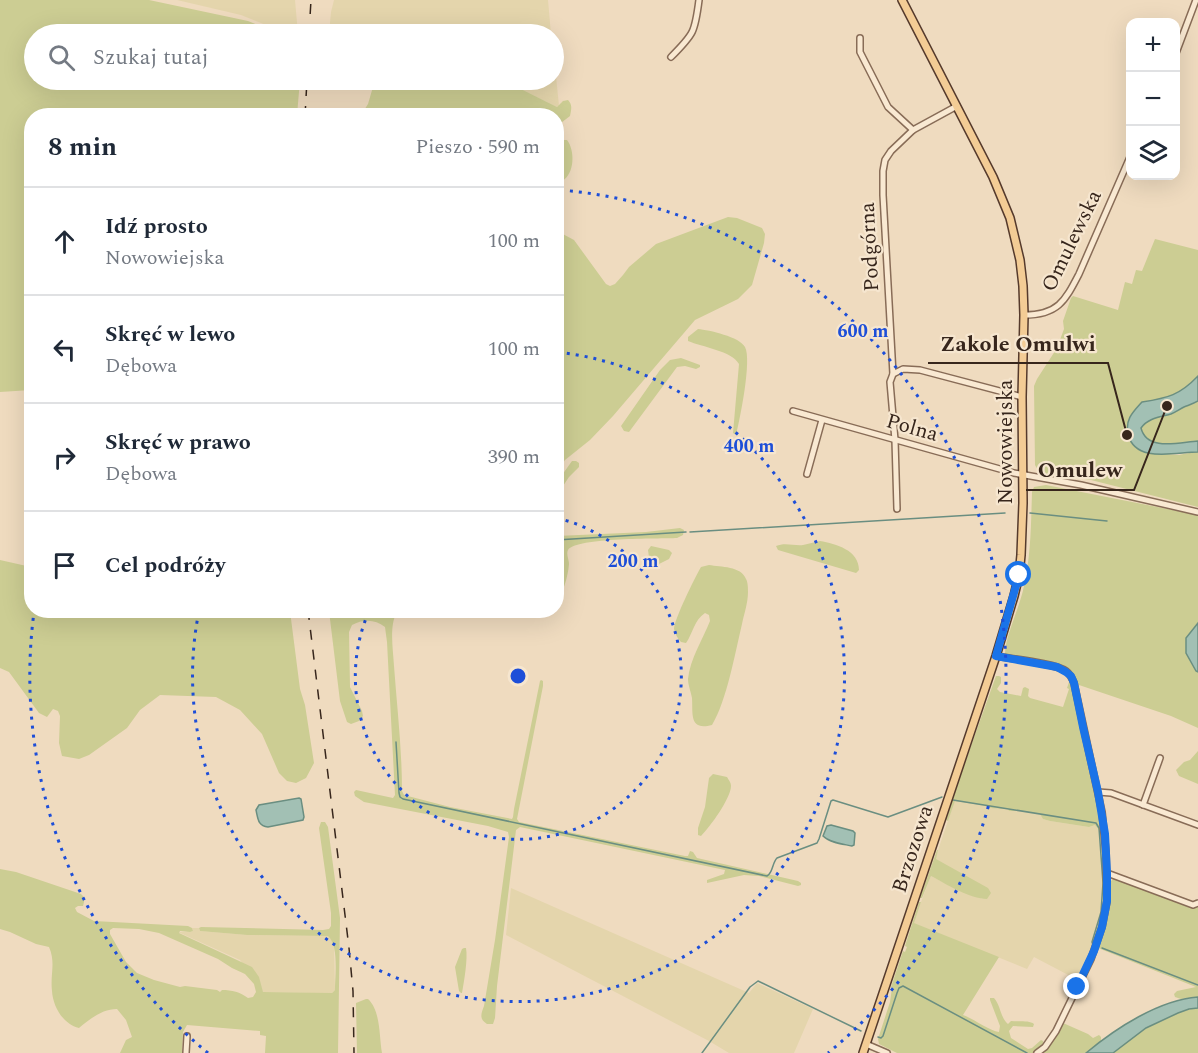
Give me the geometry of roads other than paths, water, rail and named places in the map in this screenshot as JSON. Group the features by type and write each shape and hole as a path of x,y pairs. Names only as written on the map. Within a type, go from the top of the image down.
{"main road":[{"name":"Nowowiejska","path":"902,0 989,167 1010,218 1020,260 1024,315 1021,555 1019,575 996,656"},
{"name":"Brzozowa","path":"863,1053 996,656"}],"street":[{"path":"671,57 691,37 696,24 699,0"},
{"path":"1180,42 1196,0"},
{"path":"860,38 860,52 888,106 913,130"},
{"name":"Podgórna","path":"897,509 883,171 885,160 891,151 913,130 957,106"},
{"name":"Omulewska","path":"1024,315 1039,315 1059,306 1071,291 1126,168"},
{"path":"893,374 903,369 920,370 1022,397"},
{"name":"Polna","path":"793,411 1023,475 1081,485 1198,512"},
{"path":"807,474 822,420"},
{"path":"996,656 1053,666 1063,669 1071,676 1098,792 1105,834 1106,908 1099,939 1060,1025 1045,1047 1037,1053"},
{"path":"1143,805 1160,758"},
{"path":"1098,792 1111,793 1198,825"},
{"path":"1107,873 1193,905 1198,903"},
{"path":"186,1053 187,1036"},
{"path":"866,1044 887,1053"}],"waterway":[{"path":"690,532 1005,513"},
{"path":"1030,513 1107,521"},
{"path":"564,540 686,532"},
{"path":"396,742 399,793 403,799 767,876 777,858 817,843 833,800 888,817 942,797"},
{"path":"953,800 1096,823 1099,828 1103,883 1101,912 1093,945"},
{"path":"1102,948 1198,985"},
{"path":"702,1053 750,987 758,981 861,1031"},
{"path":"878,1037 883,1036 897,993 903,986 1027,1053"}],"railway":[{"path":"310,24 311,0"},
{"path":"305,108 306,90"},
{"path":"309,618 349,948 353,991 354,1053"}],"place":[{"name":"Omulew","path":"1167,406"},
{"name":"Zakole Omulwi","path":"1127,435"}]}
